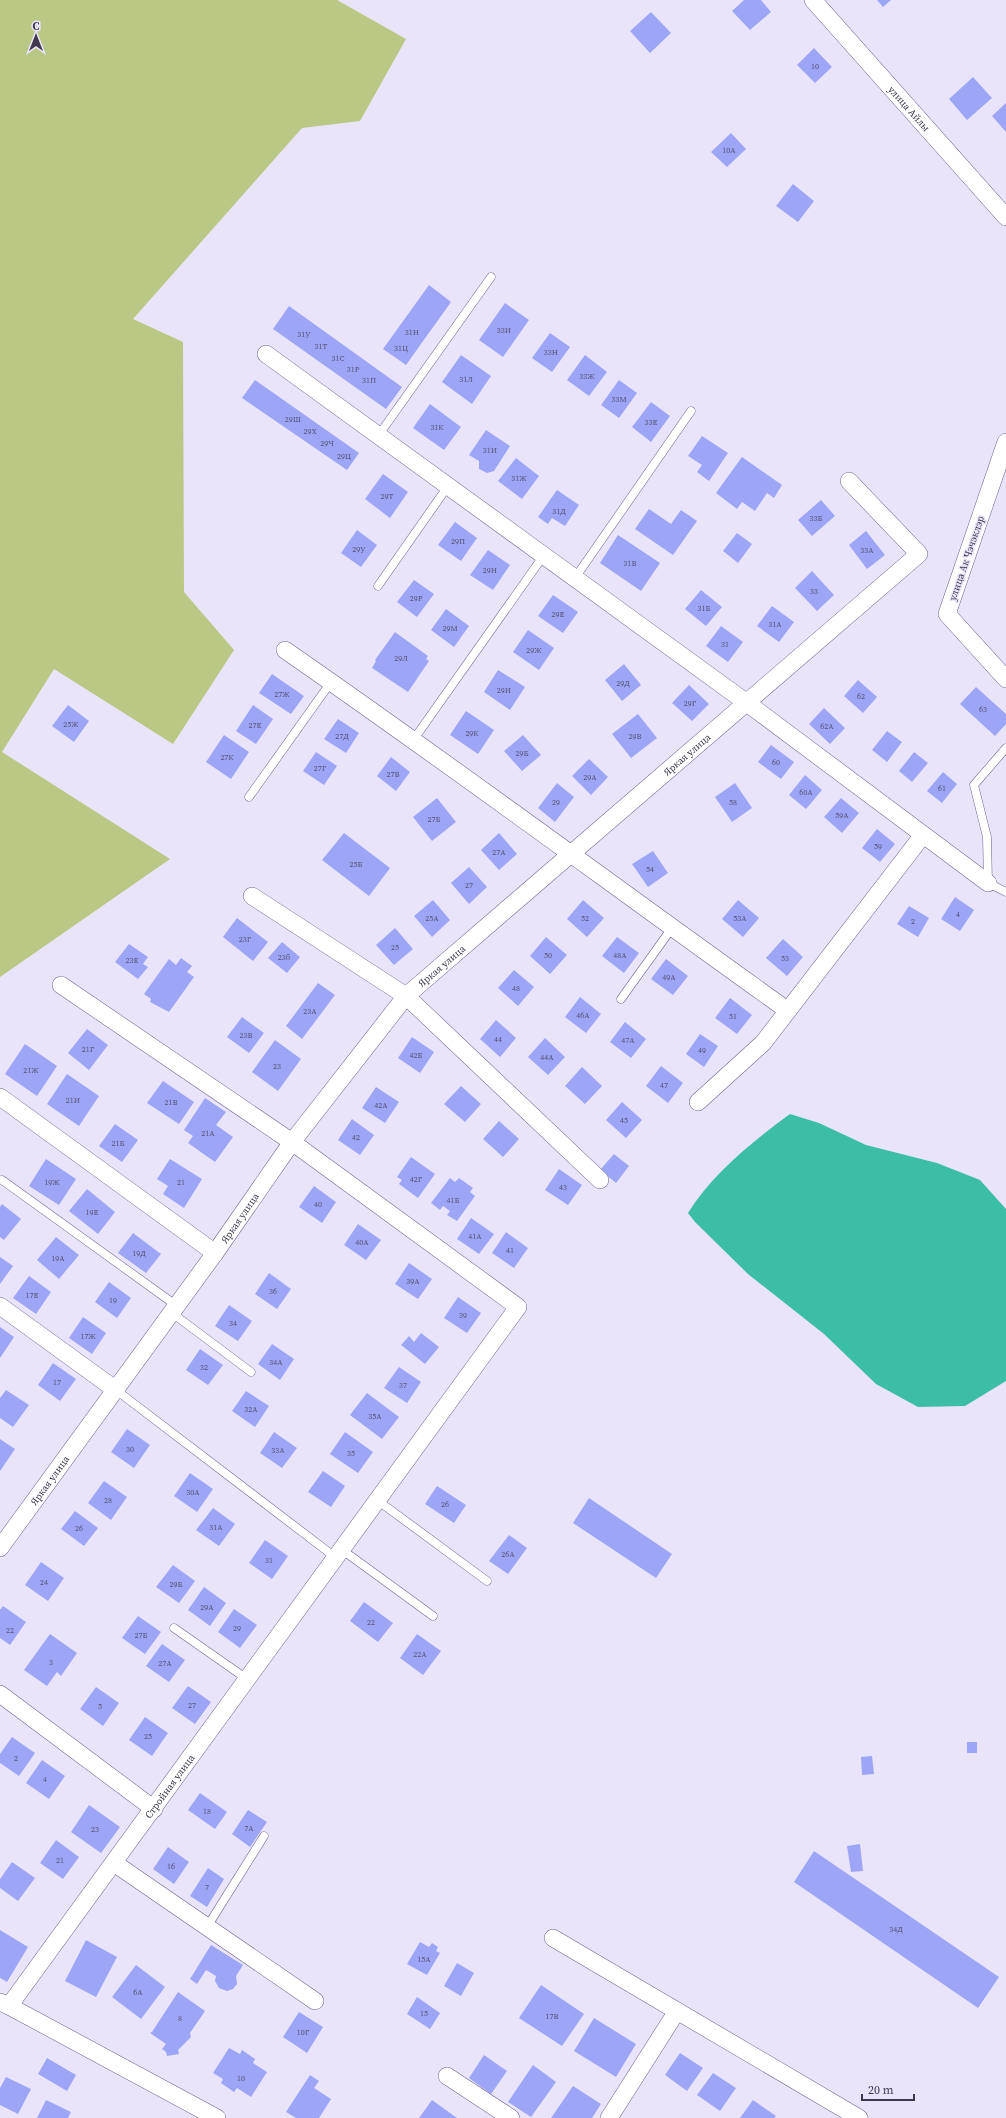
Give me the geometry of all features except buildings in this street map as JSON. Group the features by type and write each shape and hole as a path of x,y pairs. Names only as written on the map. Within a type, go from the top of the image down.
{"street":[{"name":"улица Айлы","path":"812,0 1006,217"},
{"path":"266,354 747,703 988,883"},
{"name":"улица Ак Чэчэклэр","path":"1006,443 947,614 1006,679"},
{"name":"Яркая улица","path":"0,1548 215,1253 292,1142 406,996 919,554 849,481"},
{"path":"285,650 414,739 570,855 787,1010"},
{"path":"698,1102 763,1043 923,835"},
{"path":"252,896 406,996 600,1180"},
{"path":"61,985 292,1142"},
{"path":"0,1097 215,1253"},
{"name":"Стройная улица","path":"4,2004 114,1863 154,1809 338,1553 518,1307 292,1142"},
{"path":"0,1306 116,1390"},
{"path":"0,1694 154,1809"},
{"path":"114,1863 315,2001"},
{"path":"554,1938 859,2118"},
{"path":"4,2004 217,2118"},
{"path":"609,2118 677,2011"},
{"path":"447,2076 511,2118"}],"lane":[{"path":"378,436 491,277"},
{"path":"574,578 691,411"},
{"path":"378,586 448,486"},
{"path":"414,739 544,556"},
{"path":"250,797 331,682"},
{"path":"1006,748 974,785 987,837 988,883 1006,892"},
{"path":"621,999 672,928"},
{"path":"2,1180 174,1309 251,1372"},
{"path":"116,1390 338,1553 433,1616"},
{"path":"377,1500 487,1581"},
{"path":"174,1628 247,1679"},
{"path":"207,1927 264,1836"}],"shaded area":[{"path":"0,0 337,0 406,39 360,121 302,128 133,319 183,342 184,592 234,650 173,744 54,669 2,752 170,859 0,977"},
{"path":"790,1114 819,1123 866,1145 937,1163 980,1180 1006,1209 1006,1381 965,1406 918,1407 876,1384 824,1334 748,1274 695,1222 688,1213 709,1185 734,1159"}]}
